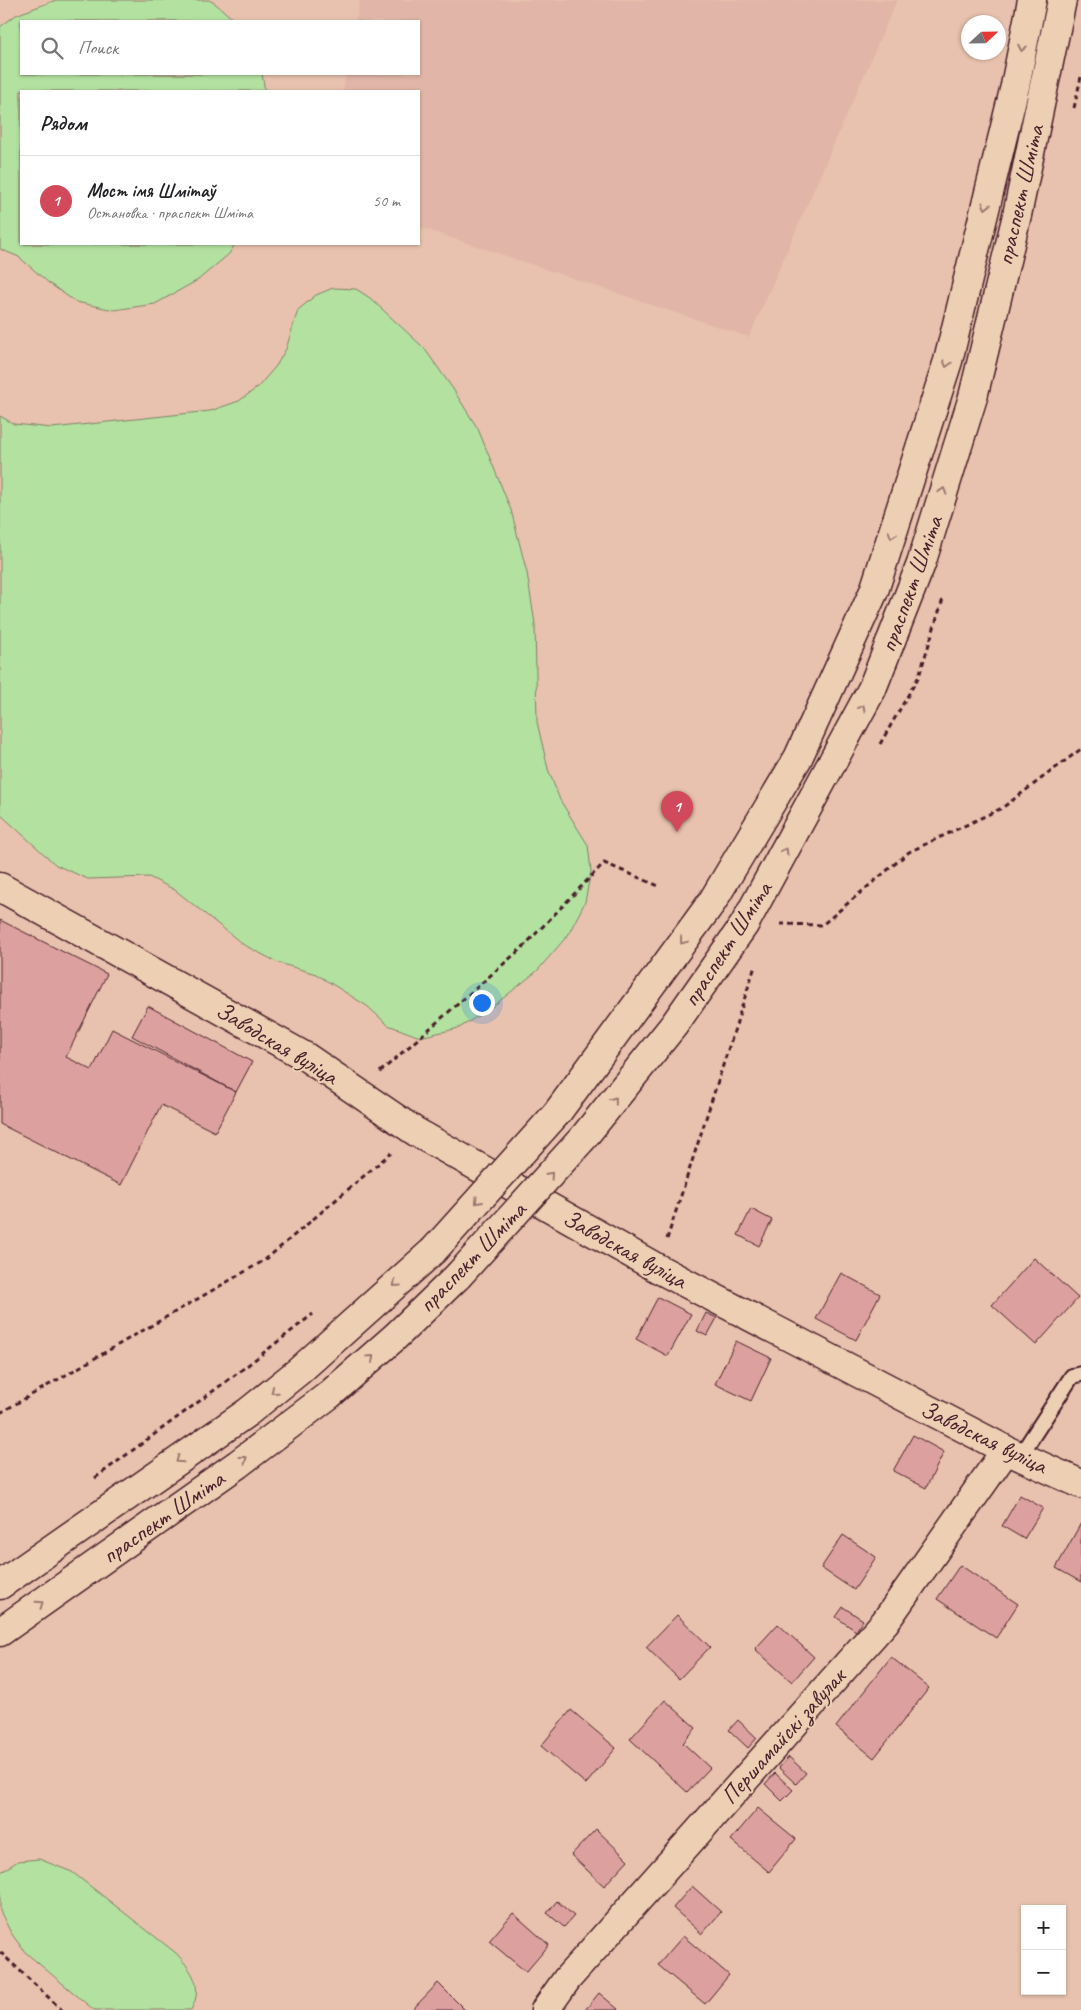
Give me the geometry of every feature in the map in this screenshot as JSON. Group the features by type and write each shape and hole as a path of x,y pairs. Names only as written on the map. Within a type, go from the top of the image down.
{"main road":[{"name":"праспект Шміта","path":"0,1585 248,1412 299,1370 433,1252 557,1113 712,902 798,758 874,591 948,362 1015,86 1032,0"},
{"name":"праспект Шміта","path":"0,1632 238,1464 329,1395 396,1336 458,1276 584,1138 674,1025 744,925 872,690 921,564 973,396 1016,215 1062,0"},
{"name":"Заводская вуліца","path":"0,887 306,1057 416,1132 657,1268 1013,1453 1081,1484"},
{"name":"Першамайскі завулак","path":"545,2010 567,1979 885,1622 1013,1453"}],"lane":[{"path":"1013,1453 1072,1376 1081,1374"}],"path":[{"path":"776,924 822,924 908,852 1002,808 1081,749"},
{"path":"357,1092 523,946 604,863 661,887"},
{"path":"657,1268 756,963"},
{"path":"0,1413 265,1260 416,1132"},
{"path":"88,1483 239,1372 313,1314"},
{"path":"0,1952 62,2010"}],"shaded area":[{"path":"360,0 897,0 749,337 420,227 420,90 343,90 346,75 420,75 420,20 356,20"}],"green space":[{"path":"56,0 209,0 234,20 20,20 20,75 262,75 265,90 20,90 20,245 234,245 229,254 198,280 155,304 114,310 76,302 50,284 19,257 0,249 0,27 16,15"},
{"path":"333,288 356,289 370,298 424,348 478,429 511,510 527,573 535,624 537,722 548,769 560,800 588,845 591,871 585,902 568,935 537,971 492,1007 459,1028 420,1037 388,1025 367,1006 316,974 279,963 244,945 175,890 149,877 88,879 56,865 0,814 0,416 14,424 52,428 210,411 239,401 258,387 276,366 286,349 298,310 316,295"},
{"path":"39,1859 72,1872 176,1953 187,1966 196,1986 195,2001 191,2010 94,2010 25,1952 11,1933 0,1911 0,1877 1,1872 18,1861"}],"building":[{"path":"0,920 107,974 66,1057 92,1070 112,1029 236,1092 215,1132 161,1105 121,1185 0,1124"},
{"path":"148,1006 252,1062 236,1092 132,1036"},
{"path":"751,1209 772,1220 759,1246 738,1235"},
{"path":"1034,1258 1078,1298 1036,1345 992,1305"},
{"path":"841,1273 880,1294 856,1340 816,1319"},
{"path":"658,1297 691,1314 668,1356 636,1339"},
{"path":"706,1313 717,1318 707,1336 697,1331"},
{"path":"736,1341 771,1358 751,1401 715,1384"},
{"path":"913,1435 944,1452 926,1488 893,1471"},
{"path":"1020,1495 1043,1508 1024,1539 1002,1526"},
{"path":"1081,1523 1081,1582 1056,1568"},
{"path":"843,1535 876,1557 854,1590 821,1568"},
{"path":"960,1565 1018,1604 996,1638 937,1599"},
{"path":"843,1607 863,1620 856,1631 836,1617"},
{"path":"677,1615 710,1647 679,1679 646,1647"},
{"path":"778,1624 814,1657 792,1682 755,1649"},
{"path":"891,1657 929,1688 874,1758 836,1727"},
{"path":"665,1700 696,1728 683,1743 710,1768 687,1792 630,1739"},
{"path":"571,1710 616,1748 586,1784 541,1746"},
{"path":"738,1720 757,1738 748,1748 729,1730"},
{"path":"789,1757 806,1773 796,1784 779,1768"},
{"path":"775,1773 793,1790 782,1801 765,1784"},
{"path":"758,1808 796,1839 769,1872 731,1840"},
{"path":"596,1829 628,1860 604,1886 571,1855"},
{"path":"692,1886 721,1912 702,1934 673,1908"},
{"path":"557,1901 574,1916 564,1927 547,1913"},
{"path":"513,1913 549,1945 526,1972 489,1941"},
{"path":"683,1936 729,1975 705,2004 658,1965"},
{"path":"438,1983 465,2010 412,2010"},
{"path":"599,1993 619,2010 585,2010"}],"place":[{"name":"Мост імя Шмітаў","path":"677,832"}]}
